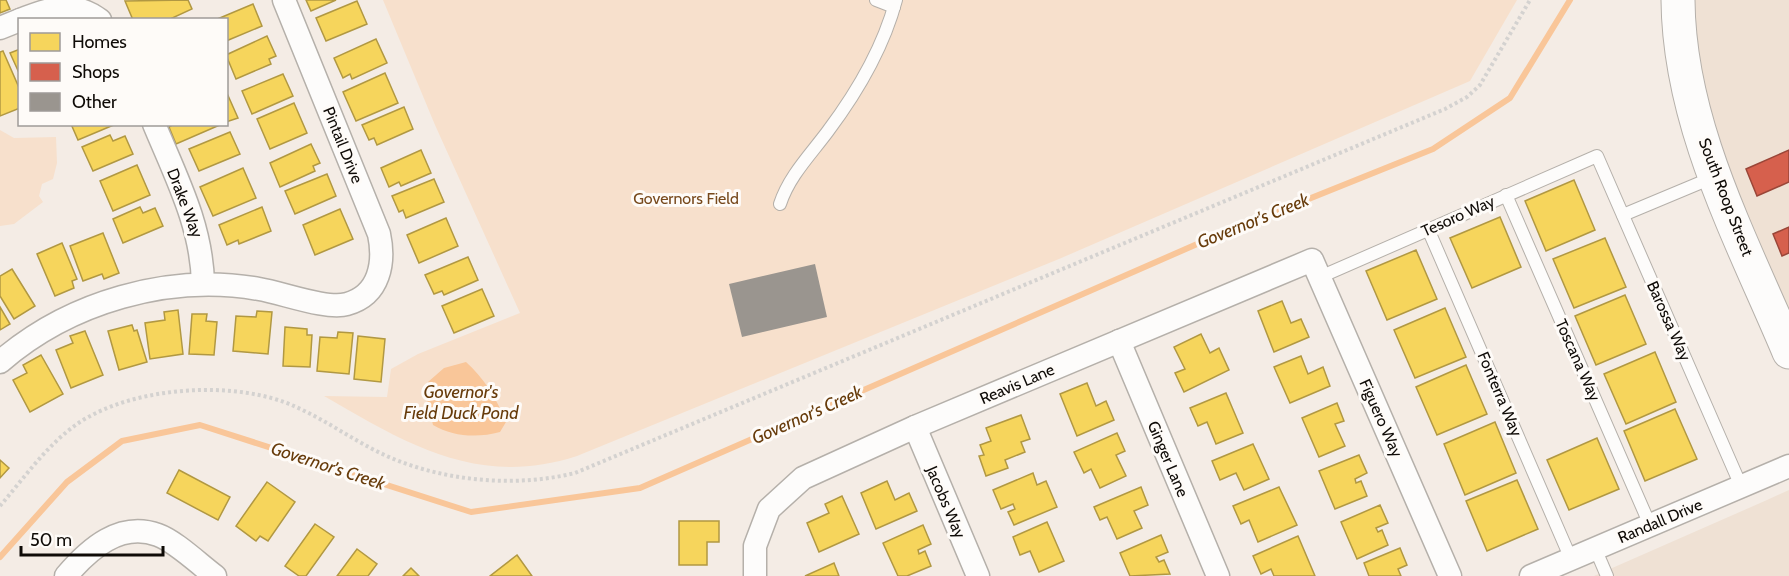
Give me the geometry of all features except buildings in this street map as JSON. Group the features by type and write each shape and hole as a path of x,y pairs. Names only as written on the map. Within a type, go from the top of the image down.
{"street":[{"name":"Pintail Drive","path":"203,284 248,287 288,294 333,308 350,304 369,290 378,279 382,264 379,234 284,0"},
{"name":"South Roop Street","path":"1678,0 1678,22 1690,101 1715,176 1789,352"},
{"path":"25,18 61,5 102,12"},
{"path":"0,28 18,21"},
{"name":"Drake Way","path":"154,126 194,220 203,254 203,284"},
{"name":"Reavis Lane","path":"755,576 754,546 769,509 803,478 915,427 1119,341 1316,269"},
{"name":"Figuero Way","path":"1316,269 1450,576"},
{"path":"0,362 30,339 92,307 145,291 203,284"},
{"name":"Ginger Lane","path":"1119,341 1218,576"},
{"name":"Jacobs Way","path":"915,427 978,576"},
{"name":"Randall Drive","path":"1532,576 1789,466"},
{"path":"66,576 81,558 105,539 119,533 141,531 158,535 215,576"}],"lane":[{"path":"780,204 786,185 855,96 888,30 895,4 876,0"},
{"name":"Tesoro Way","path":"1316,269 1428,229 1597,156"},
{"name":"Barossa Way","path":"1597,156 1741,486"},
{"path":"1623,215 1715,176"},
{"name":"Toscana Way","path":"1506,195 1650,525"},
{"name":"Fonterra Way","path":"1428,229 1571,559"},
{"path":"1595,549 1607,576"}],"path":[{"path":"0,506 54,442 78,423 102,411 138,399 209,390 241,390 271,397 296,406 397,460 436,471 508,482 548,480 575,474 1445,109 1480,85 1530,0"}],"shaded area":[{"path":"1681,0 1789,0 1789,350 1716,180"},
{"path":"1789,490 1789,576 1594,576 1767,500"}],"green space":[{"name":"Governors Field","path":"383,0 1517,0 1470,81 1059,259 577,456 541,465 507,467 475,464 414,445 324,396 387,397 391,369 418,354 520,313 435,125"},
{"path":"0,130 14,138 56,137 57,163 53,179 42,184 39,196 43,202 14,224 0,226"}],"water":[{"name":"Governor's Field Duck Pond","path":"466,362 484,382 498,405 506,422 500,432 466,435 449,432 433,425 427,399 432,391 428,382 444,368"}],"waterway":[{"name":"Governor's Creek","path":"0,557 67,482 122,441 200,425 471,512 640,488 1204,241 1433,149 1510,98 1570,0"}]}
